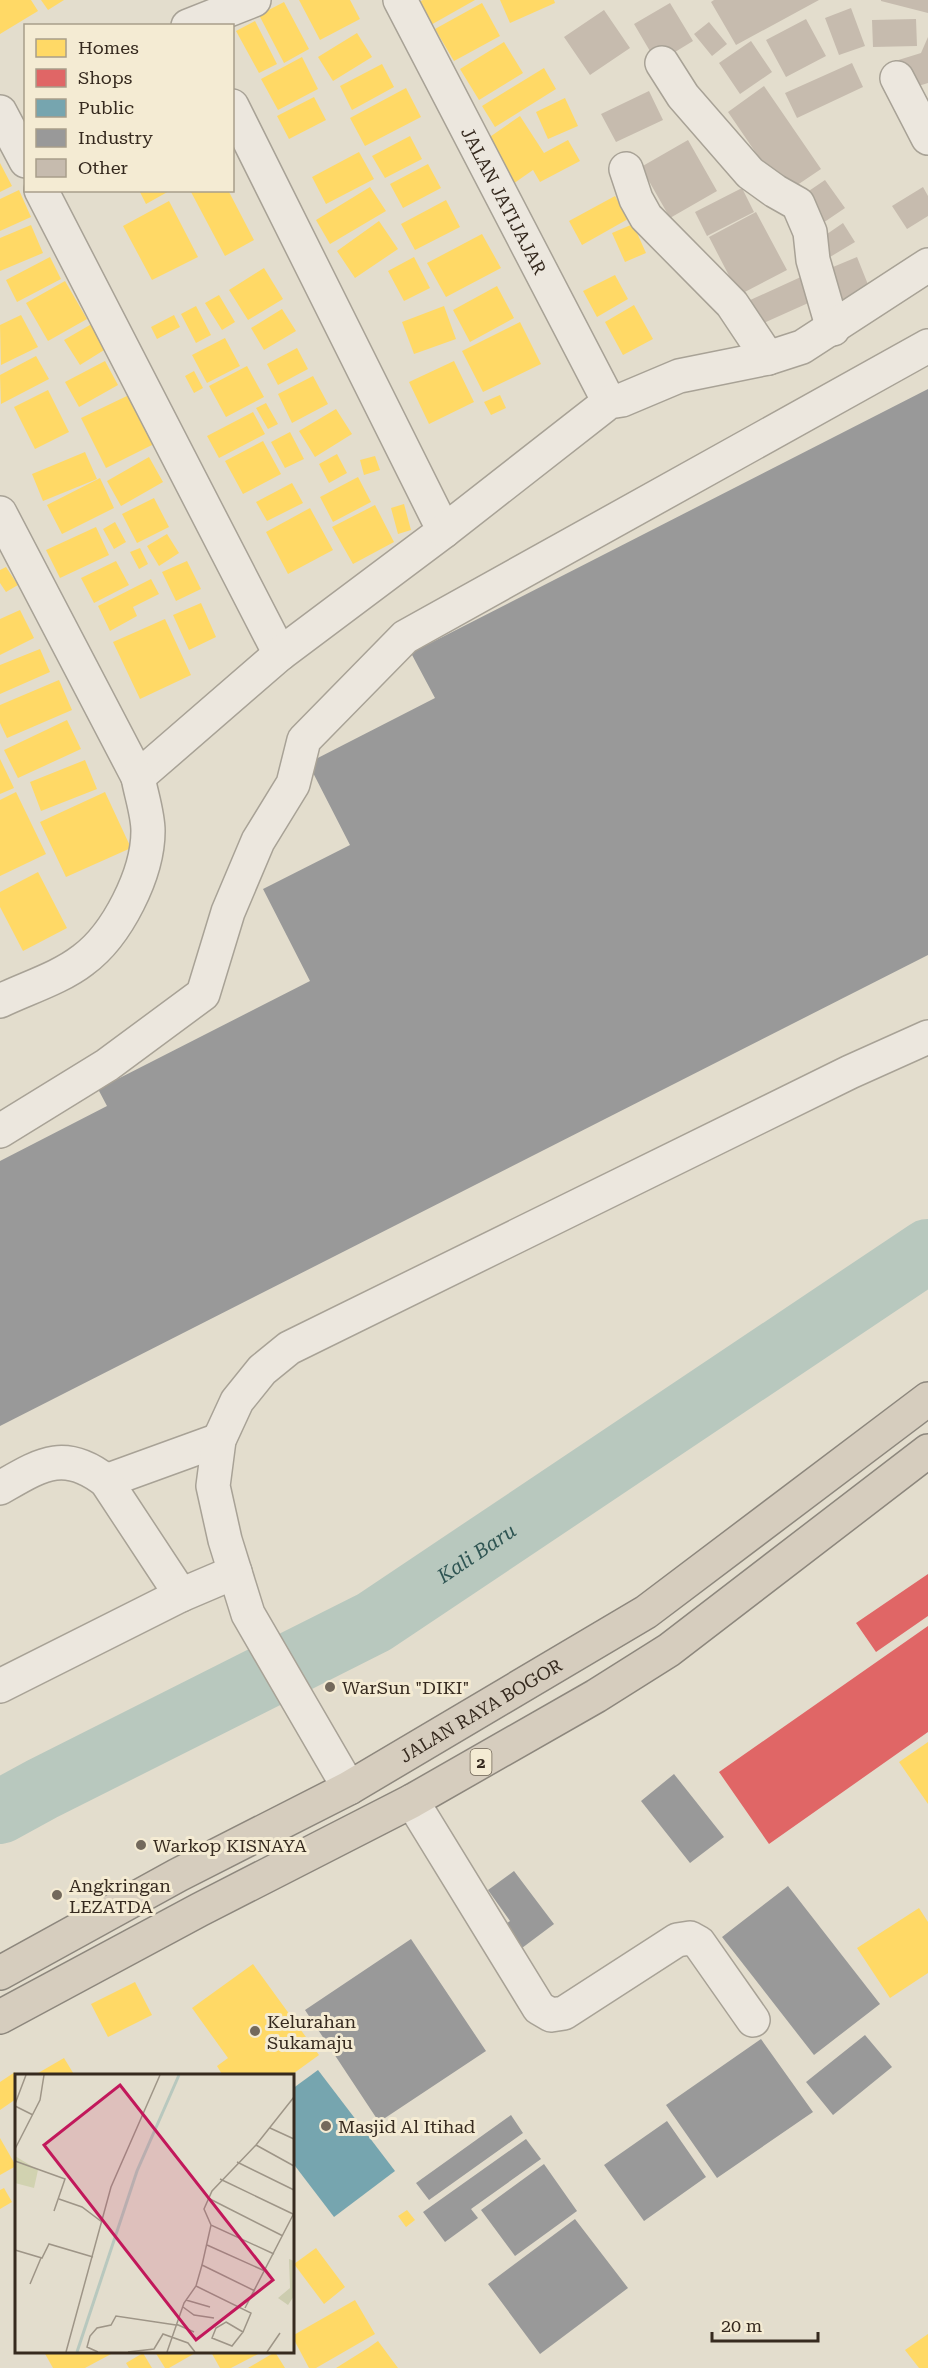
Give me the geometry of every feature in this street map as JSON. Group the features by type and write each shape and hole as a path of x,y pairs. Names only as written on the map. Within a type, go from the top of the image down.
{"highway":[{"name":"JALAN RAYA BOGOR","path":"0,1973 177,1875 349,1788 646,1612 928,1399"},
{"name":"2","path":"0,2017 200,1910 412,1801 577,1707 669,1650 928,1451"},
{"path":"177,1875 200,1910"}],"street":[{"path":"194,24 254,0"},
{"name":"JALAN JATIJAJAR","path":"400,0 609,402"},
{"path":"662,63 683,96 750,173 775,192 798,204 810,232 813,260 832,328"},
{"path":"897,78 928,138"},
{"path":"24,102 0,113 24,157"},
{"path":"234,110 444,531"},
{"path":"626,169 636,199 646,217 732,304 768,358"},
{"path":"42,192 280,654"},
{"path":"138,777 280,654 444,531 609,402 622,400 679,376 768,358 802,347 928,266"},
{"path":"0,1131 107,1065 203,994 228,912 258,841 293,784 304,740 405,637 928,346"},
{"path":"0,513 138,777 148,831 139,878 112,929 99,946 82,961 0,1001"},
{"path":"349,1788 248,1614 235,1572 213,1486 219,1440 241,1395 262,1370 289,1348 849,1072 928,1037"},
{"path":"106,1481 219,1440"},
{"path":"0,1488 37,1466 61,1462 94,1472 106,1481 181,1595"},
{"path":"0,1686 181,1595 235,1572"},
{"path":"412,1801 539,2008 551,2015 564,2013 677,1940 690,1938 699,1943 753,2020"}],"building: Homes":[{"path":"0,0 31,0 38,11 0,34"},
{"path":"41,0 64,0 48,10"},
{"path":"299,0 350,0 360,19 320,40"},
{"path":"423,0 475,0 429,26 416,3"},
{"path":"500,0 554,0 555,3 510,23"},
{"path":"284,2 309,49 284,63 259,15"},
{"path":"482,3 500,36 454,61 435,29"},
{"path":"255,21 277,64 259,73 236,31"},
{"path":"357,33 372,57 333,81 318,57"},
{"path":"504,42 523,73 479,100 460,69"},
{"path":"302,57 318,89 278,110 261,79"},
{"path":"382,64 394,87 352,110 340,86"},
{"path":"544,68 556,89 495,127 482,106"},
{"path":"406,88 421,117 365,146 350,118"},
{"path":"314,97 326,120 289,139 277,116"},
{"path":"565,98 578,126 548,139 536,112"},
{"path":"520,116 544,153 568,140 580,161 540,182 533,170 510,186 481,143"},
{"path":"410,136 422,159 385,178 372,156"},
{"path":"359,152 374,179 326,204 312,177"},
{"path":"0,163 12,186 0,192"},
{"path":"428,164 441,188 403,208 390,184"},
{"path":"370,187 386,211 330,244 316,220"},
{"path":"19,190 31,217 0,231 0,199"},
{"path":"140,192 167,192 146,204"},
{"path":"191,192 229,192 254,240 225,256"},
{"path":"615,196 628,219 582,245 569,221"},
{"path":"446,200 460,227 415,250 401,224"},
{"path":"169,201 198,257 152,280 123,226"},
{"path":"379,221 398,249 355,278 337,251"},
{"path":"633,224 646,253 625,262 612,233"},
{"path":"31,225 43,253 0,271 0,238"},
{"path":"482,234 501,268 446,297 427,263"},
{"path":"50,257 61,279 17,302 6,280"},
{"path":"414,257 430,288 404,301 388,271"},
{"path":"264,268 283,299 248,320 229,290"},
{"path":"615,275 628,299 597,317 583,291"},
{"path":"65,281 87,319 48,341 26,303"},
{"path":"497,286 514,318 470,342 453,310"},
{"path":"219,295 235,322 222,330 205,303"},
{"path":"634,305 653,339 623,355 605,322"},
{"path":"196,306 211,335 196,343 181,314"},
{"path":"444,306 456,339 414,354 402,322"},
{"path":"282,309 296,331 264,350 251,328"},
{"path":"21,315 38,347 1,365 0,325"},
{"path":"174,315 180,327 157,339 151,327"},
{"path":"102,318 117,342 80,365 64,340"},
{"path":"520,322 541,364 483,392 462,351"},
{"path":"225,338 240,366 207,383 192,355"},
{"path":"297,348 308,369 278,385 267,364"},
{"path":"36,356 49,379 1,404 0,375"},
{"path":"105,361 118,385 79,407 65,382"},
{"path":"454,361 474,402 429,424 409,382"},
{"path":"247,366 264,397 226,417 209,386"},
{"path":"194,371 203,388 194,393 185,376"},
{"path":"313,376 328,404 292,423 278,394"},
{"path":"48,390 69,432 35,449 14,407"},
{"path":"129,395 154,444 106,468 81,418"},
{"path":"500,395 506,408 491,415 484,402"},
{"path":"266,403 278,424 268,429 256,408"},
{"path":"336,409 352,434 315,457 299,431"},
{"path":"253,412 265,434 219,458 207,436"},
{"path":"290,432 304,459 285,468 271,442"},
{"path":"263,441 281,474 243,494 225,461"},
{"path":"85,452 97,479 43,501 32,474"},
{"path":"337,454 347,473 329,483 319,464"},
{"path":"375,456 380,470 364,475 360,460"},
{"path":"149,457 163,482 121,506 107,481"},
{"path":"358,477 371,502 333,522 320,497"},
{"path":"100,478 114,508 62,534 47,505"},
{"path":"292,483 303,503 267,521 256,502"},
{"path":"154,498 169,527 137,543 122,514"},
{"path":"404,504 411,530 398,534 391,508"},
{"path":"375,505 394,542 353,564 332,527"},
{"path":"310,508 333,550 288,574 266,532"},
{"path":"115,522 126,542 114,549 103,529"},
{"path":"96,527 109,555 60,578 46,550"},
{"path":"167,534 179,553 159,566 147,546"},
{"path":"140,548 148,564 139,569 130,552"},
{"path":"116,561 129,585 94,603 81,578"},
{"path":"187,561 201,589 176,601 162,572"},
{"path":"6,567 18,585 6,592 0,583 0,570"},
{"path":"151,579 159,594 133,607 137,616 110,631 98,606"},
{"path":"201,603 216,637 189,650 173,615"},
{"path":"20,610 34,638 0,655 0,619"},
{"path":"165,619 191,675 140,699 113,642"},
{"path":"40,649 50,672 0,694 0,665"},
{"path":"59,680 72,710 7,738 0,723 0,705"},
{"path":"67,720 81,749 18,778 4,750"},
{"path":"0,759 14,788 0,794"},
{"path":"85,760 97,789 41,811 30,782"},
{"path":"16,792 46,854 0,876 0,800"},
{"path":"105,792 131,848 66,877 40,822"},
{"path":"38,872 67,928 23,951 0,907 0,892"},
{"path":"928,1742 928,1804 899,1762"},
{"path":"919,1908 928,1922 928,1973 890,1998 857,1948"},
{"name":"Kelurahan Sukamaju","path":"253,1964 319,2055 293,2074 222,2074 217,2066 228,2058 192,2008"},
{"path":"135,1982 152,2015 108,2037 91,2004"},
{"path":"64,2058 74,2074 36,2074"},
{"path":"15,2072 15,2100 0,2110 0,2082"},
{"path":"0,2138 15,2167 0,2175"},
{"path":"4,2188 12,2202 0,2209 0,2190"},
{"path":"407,2210 415,2220 406,2227 398,2216"},
{"path":"316,2248 345,2287 324,2304 294,2264"},
{"path":"355,2300 375,2334 316,2368 309,2368 294,2340 294,2335"},
{"path":"928,2334 928,2368 919,2368 905,2350"},
{"path":"378,2341 398,2368 336,2368 368,2348"},
{"path":"45,2353 113,2353 85,2368 53,2368"},
{"path":"143,2353 152,2368 129,2368 126,2363"},
{"path":"156,2353 195,2353 169,2368 165,2368"},
{"path":"212,2353 260,2353 231,2368 220,2368"},
{"path":"276,2353 285,2368 248,2368"}],"building: Shops":[{"path":"928,1574 928,1616 876,1652 856,1623"},
{"path":"928,1626 928,1732 769,1844 719,1772"}],"building: Public":[{"name":"Masjid Al Itihad","path":"318,2070 395,2171 334,2217 294,2165 294,2088"}],"building: Industry":[{"path":"928,389 928,955 0,1426 0,1161 107,1106 98,1089 310,981 263,889 350,845 308,763 435,698 411,653"},
{"path":"674,1774 724,1837 690,1863 641,1801"},
{"path":"514,1871 554,1924 518,1951 500,1928 510,1921 488,1890"},
{"path":"788,1886 880,2004 814,2055 722,1937"},
{"path":"411,1939 486,2051 379,2122 305,2010"},
{"path":"865,2035 892,2067 833,2115 806,2082"},
{"path":"761,2039 813,2112 717,2178 666,2105"},
{"path":"511,2115 523,2133 429,2200 416,2183"},
{"path":"667,2121 706,2177 644,2221 604,2165"},
{"path":"526,2139 541,2159 471,2209 478,2218 445,2242 423,2212"},
{"path":"544,2164 577,2211 515,2256 481,2210"},
{"path":"575,2219 628,2288 540,2354 488,2284"}],"building: Other":[{"path":"714,0 819,0 736,45 711,2"},
{"path":"881,0 928,0 928,13 881,1"},
{"path":"670,3 693,41 657,63 634,24"},
{"path":"851,8 865,46 839,55 825,18"},
{"path":"604,10 630,48 590,75 564,37"},
{"path":"806,19 826,56 786,77 766,40"},
{"path":"916,19 917,46 873,47 872,20"},
{"path":"709,22 727,44 712,56 694,34"},
{"path":"928,37 928,83 915,87 892,62 921,53"},
{"path":"751,41 772,72 740,94 719,63"},
{"path":"852,63 863,87 797,118 785,93"},
{"path":"764,86 821,169 784,194 728,112"},
{"path":"649,91 663,120 616,142 601,114"},
{"path":"688,140 717,191 670,218 641,167"},
{"path":"825,180 845,208 817,227 797,199"},
{"path":"923,187 928,196 928,216 907,229 892,206"},
{"path":"742,188 754,212 707,236 695,212"},
{"path":"756,212 787,270 739,295 709,237"},
{"path":"843,223 855,242 820,263 814,243"},
{"path":"857,257 871,292 834,306 821,272"},
{"path":"803,276 815,300 759,325 748,301"}],"waterway":[{"name":"Kali Baru","path":"0,1812 374,1622 928,1251"}],"place":[{"name":"WarSun \"DIKI\"","path":"330,1687"},
{"name":"Warkop KISNAYA","path":"141,1845"},
{"name":"Angkringan LEZATDA","path":"57,1895"},
{"name":"Kelurahan Sukamaju","path":"255,2031"},
{"name":"Masjid Al Itihad","path":"326,2126"}]}
